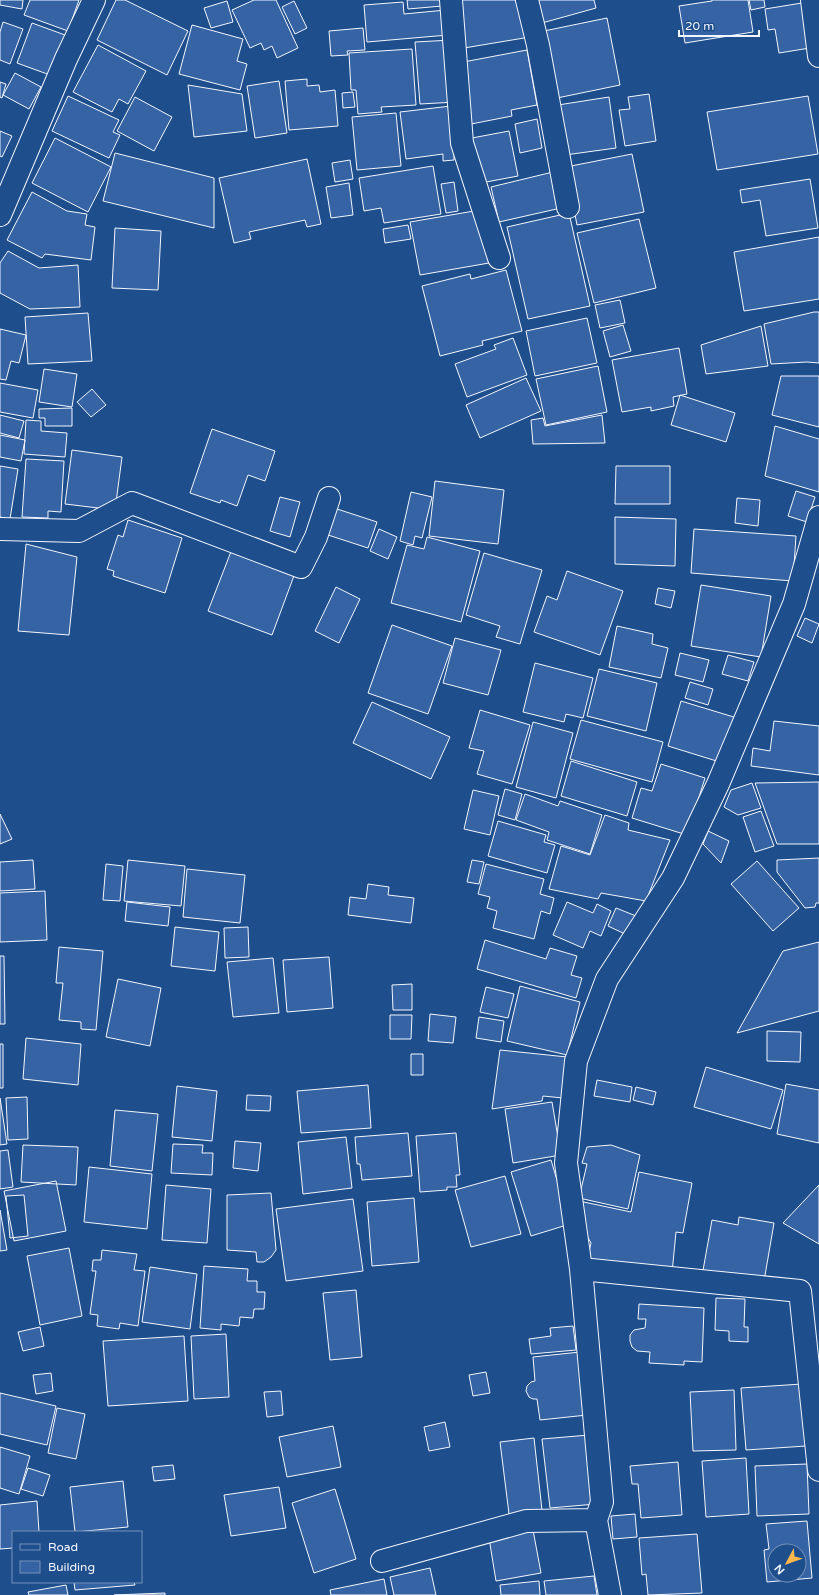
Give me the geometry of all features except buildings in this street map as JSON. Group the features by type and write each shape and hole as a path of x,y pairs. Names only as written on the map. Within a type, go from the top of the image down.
{"street":[{"path":"0,215 66,59 94,0"},
{"path":"451,0 462,143 499,258"},
{"path":"527,0 538,45 568,207"},
{"path":"812,0 819,56"},
{"path":"0,529 79,531 132,503 301,567 316,537 330,498"},
{"path":"610,1595 596,1520 602,1502 581,1269 566,1163 576,1061 606,978 673,878 718,784 794,604 819,517"},
{"path":"581,1269 800,1291 819,1470"},
{"path":"382,1561 526,1521 596,1520"}]}
